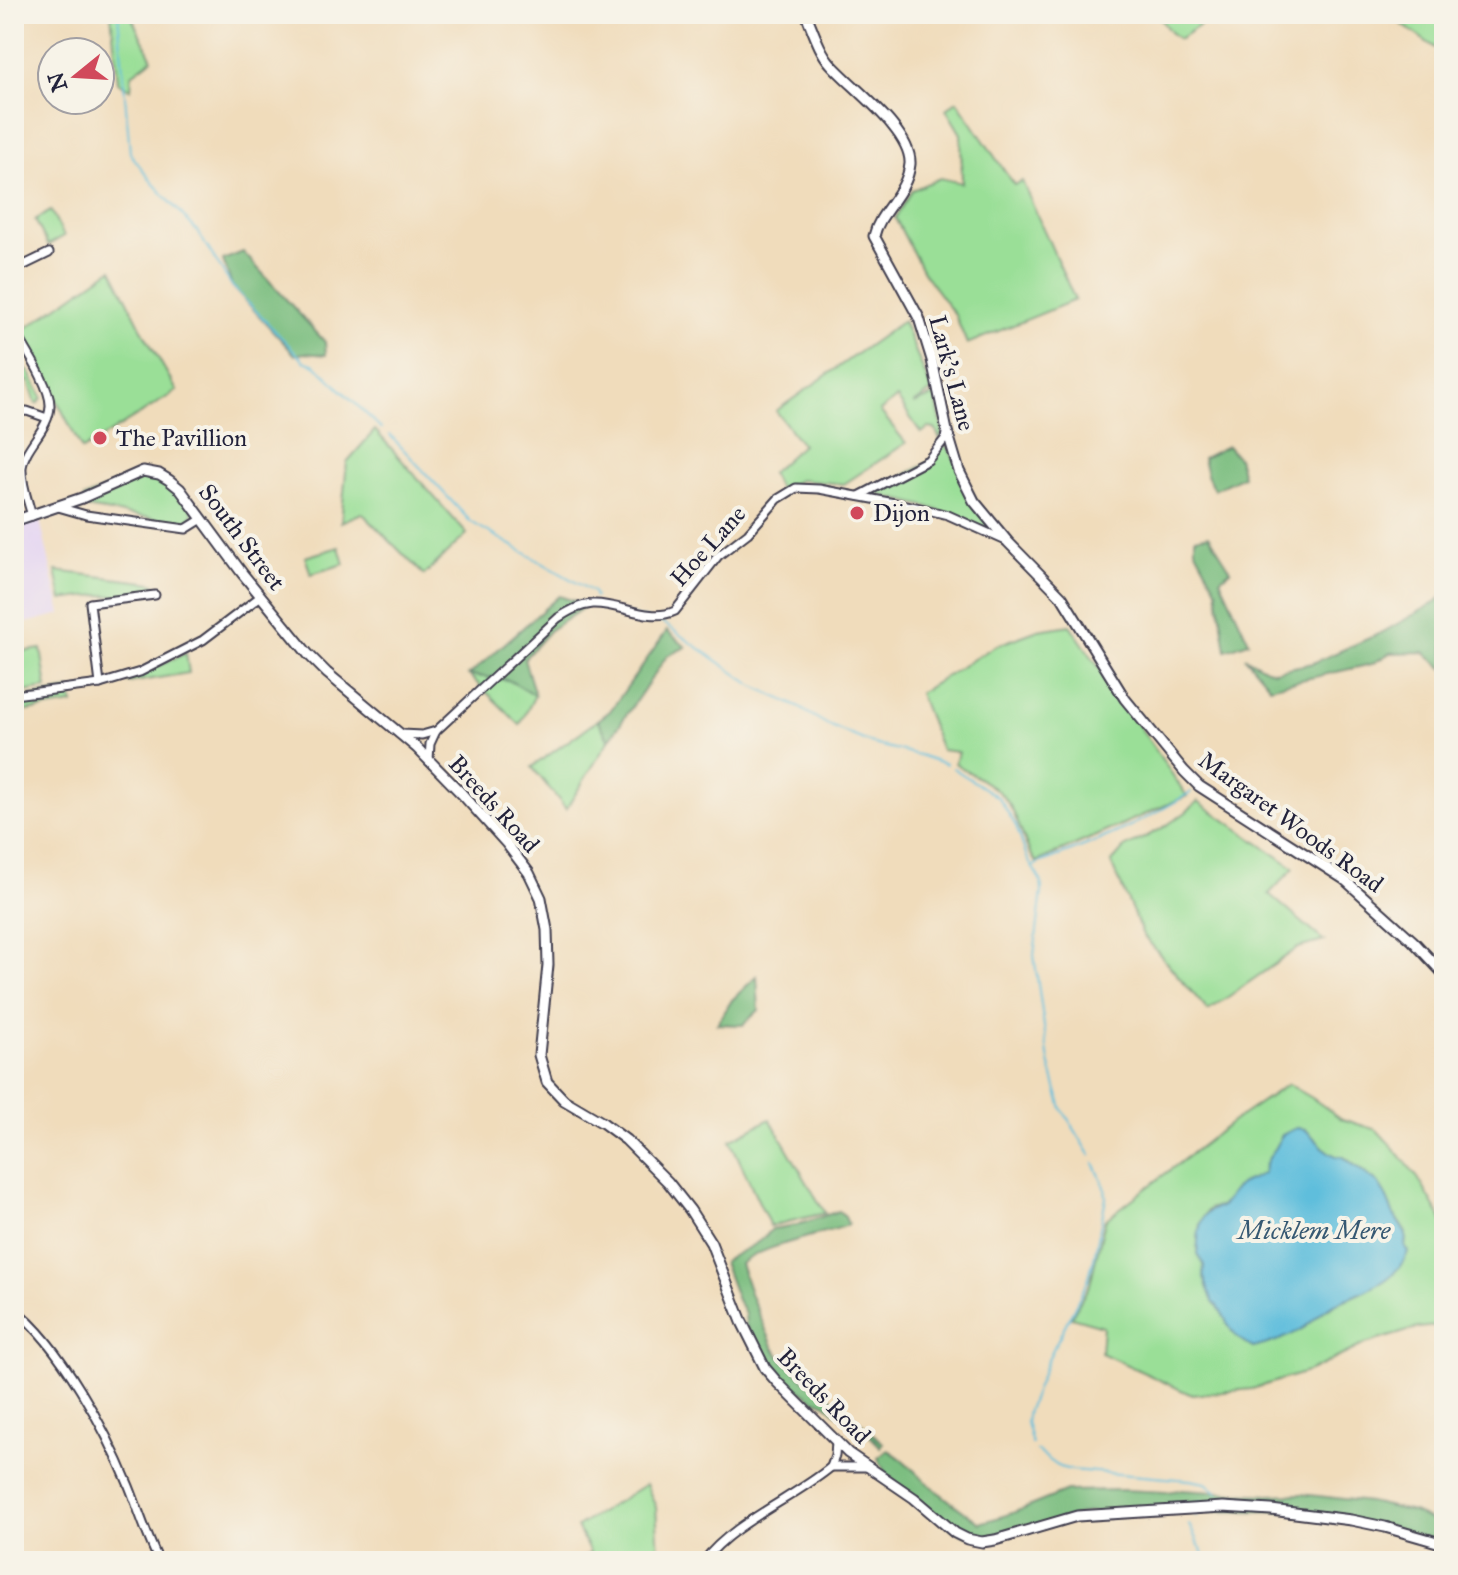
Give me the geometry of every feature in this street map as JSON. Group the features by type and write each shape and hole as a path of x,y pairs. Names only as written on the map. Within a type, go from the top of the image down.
{"street":[{"name":"Lark's Lane","path":"806,14 826,58 887,118 905,143 910,165 905,182 899,196 876,227 874,236 919,318 932,360 947,431 965,485 974,501 1008,542"},
{"path":"14,270 49,253"},
{"path":"14,329 48,392 50,408 44,428 25,456 22,467 32,516"},
{"path":"14,412 27,411 47,418"},
{"path":"859,496 928,460 945,439 947,431"},
{"name":"South Street","path":"14,521 57,507 143,471 169,480 180,489 308,654 401,734"},
{"name":"Hoe Lane","path":"436,731 558,618 576,607 596,604 656,615 675,611 718,556 748,533 778,499 796,488 883,499 948,515 1008,542"},
{"path":"57,507 86,515 186,529 202,519"},
{"name":"Margaret Woods Road","path":"1008,542 1062,597 1125,699 1199,786 1344,879 1413,941 1444,974"},
{"path":"100,684 90,603 155,595"},
{"path":"14,695 100,684 140,672 203,640 261,596"},
{"path":"401,734 422,735 436,731"},
{"path":"429,760 430,744 436,731"},
{"name":"Breeds Road","path":"401,734 462,794 519,858 541,898 548,956 539,1055 547,1082 564,1100 626,1140 668,1182 711,1243 742,1322 765,1368 836,1441 867,1467 914,1498 955,1533 982,1542 1077,1516 1223,1507 1351,1520 1444,1544"},
{"path":"14,1309 33,1325 83,1396 124,1474 159,1561"},
{"path":"831,1467 836,1441"},
{"path":"704,1561 712,1550 744,1526 831,1467 867,1467"}],"shaded area":[{"path":"40,520 61,614 14,626 14,528"}],"green space":[{"path":"111,14 130,14 152,59 132,74 131,90 118,82 116,36 113,36"},
{"path":"1157,14 1217,14 1179,39"},
{"path":"1387,14 1444,14 1444,54"},
{"path":"957,101 1014,185 1022,181 1075,300 967,344 955,315 923,272 895,218 912,190 940,178 962,183 961,134 946,109"},
{"path":"51,211 64,236 48,245 35,220"},
{"path":"243,252 325,342 326,355 295,355 232,286 223,260"},
{"path":"112,269 177,391 82,450 22,331"},
{"path":"903,321 932,391 914,404 935,395 943,432 940,439 935,429 929,428 921,433 897,398 880,411 906,443 844,484 799,480 780,491 771,473 802,445 776,411"},
{"path":"14,341 21,366 29,371 42,397 39,403 36,404 29,381 14,384"},
{"path":"375,430 467,534 424,575 362,513 341,522 347,462"},
{"path":"942,445 948,447 991,528 988,530 929,507 876,494 878,489 930,462"},
{"path":"1227,446 1238,458 1243,476 1214,490 1203,458"},
{"path":"140,474 168,481 190,506 192,517 182,523 86,508 83,505 84,498"},
{"path":"1209,535 1231,570 1220,579 1249,642 1226,650 1217,590 1195,549 1195,538"},
{"path":"339,547 344,564 311,574 305,557"},
{"path":"56,571 152,583 157,593 62,600"},
{"path":"1444,595 1444,669 1424,652 1390,653 1372,664 1270,687 1245,657 1275,671 1313,663 1383,632"},
{"path":"559,596 587,605 549,631 524,659 535,695 508,680 469,675"},
{"path":"1070,625 1187,796 1036,862 1008,802 993,787 955,763 958,752 941,750 919,693 995,646 1038,630"},
{"path":"667,631 686,647 667,656 609,740 598,720 610,711"},
{"path":"41,649 47,688 18,693 14,653"},
{"path":"186,653 189,673 128,683 128,680"},
{"path":"469,675 508,680 535,695 520,725"},
{"path":"71,690 73,704 14,713 14,699"},
{"path":"598,720 609,740 566,809 532,767"},
{"path":"1198,801 1294,868 1269,894 1324,941 1298,948 1208,1011 1143,935 1111,863 1124,848 1161,829"},
{"path":"757,976 759,1010 743,1025 717,1024 732,1000"},
{"path":"1288,1084 1342,1119 1377,1130 1418,1178 1444,1223 1444,1325 1418,1328 1365,1344 1310,1371 1252,1389 1192,1395 1101,1353 1103,1326 1071,1317 1090,1284 1105,1220 1235,1120","holes":["1305,1129 1327,1151 1344,1157 1378,1183 1406,1233 1407,1255 1382,1282 1326,1309 1294,1333 1253,1348 1234,1332 1208,1287 1205,1265 1197,1254 1200,1224 1207,1211 1221,1207 1245,1182 1265,1172 1282,1135"]},
{"path":"770,1119 825,1213 770,1226 730,1140"},
{"path":"839,1211 848,1224 845,1226 767,1250 740,1264 779,1356 809,1384 837,1401 883,1443 881,1447 864,1430 854,1428 826,1404 813,1399 782,1377 785,1385 770,1372 746,1326 745,1314 723,1262 755,1244 772,1229 797,1225"},
{"path":"888,1450 980,1523 1067,1491 1180,1490 1301,1494 1369,1502 1413,1512 1444,1526 1444,1541 1300,1511 1089,1512 985,1540 955,1531 886,1474 878,1458"},
{"path":"646,1484 656,1507 658,1561 578,1561 590,1553 577,1527"}],"water":[{"name":"Micklem Mere","path":"1296,1128 1305,1129 1327,1151 1343,1157 1378,1183 1406,1234 1405,1247 1408,1252 1402,1264 1384,1281 1329,1307 1293,1334 1253,1348 1238,1338 1213,1302 1203,1275 1204,1265 1197,1254 1200,1224 1207,1213 1221,1207 1239,1185 1264,1172 1282,1135"}],"waterway":[{"path":"118,14 130,153 197,231 232,286 304,361 315,365 381,428"},
{"path":"390,435 471,522 593,592 595,597"},
{"path":"598,608 663,623 752,685 828,725 873,744 946,764"},
{"path":"953,768 999,798 1016,826 1028,860 1041,881 1034,955 1049,1062 1062,1109 1091,1156"},
{"path":"1034,866 1136,823 1191,792"},
{"path":"1032,1444 1026,1422 1028,1410 1048,1359 1088,1280 1094,1258 1106,1198 1105,1187 1094,1163"},
{"path":"1037,1451 1059,1467 1071,1470 1190,1480 1206,1483 1218,1493"},
{"path":"1189,1525 1207,1561"}],"place":[{"name":"The Pavillion","path":"100,438"},
{"name":"Dijon","path":"857,513"}]}
